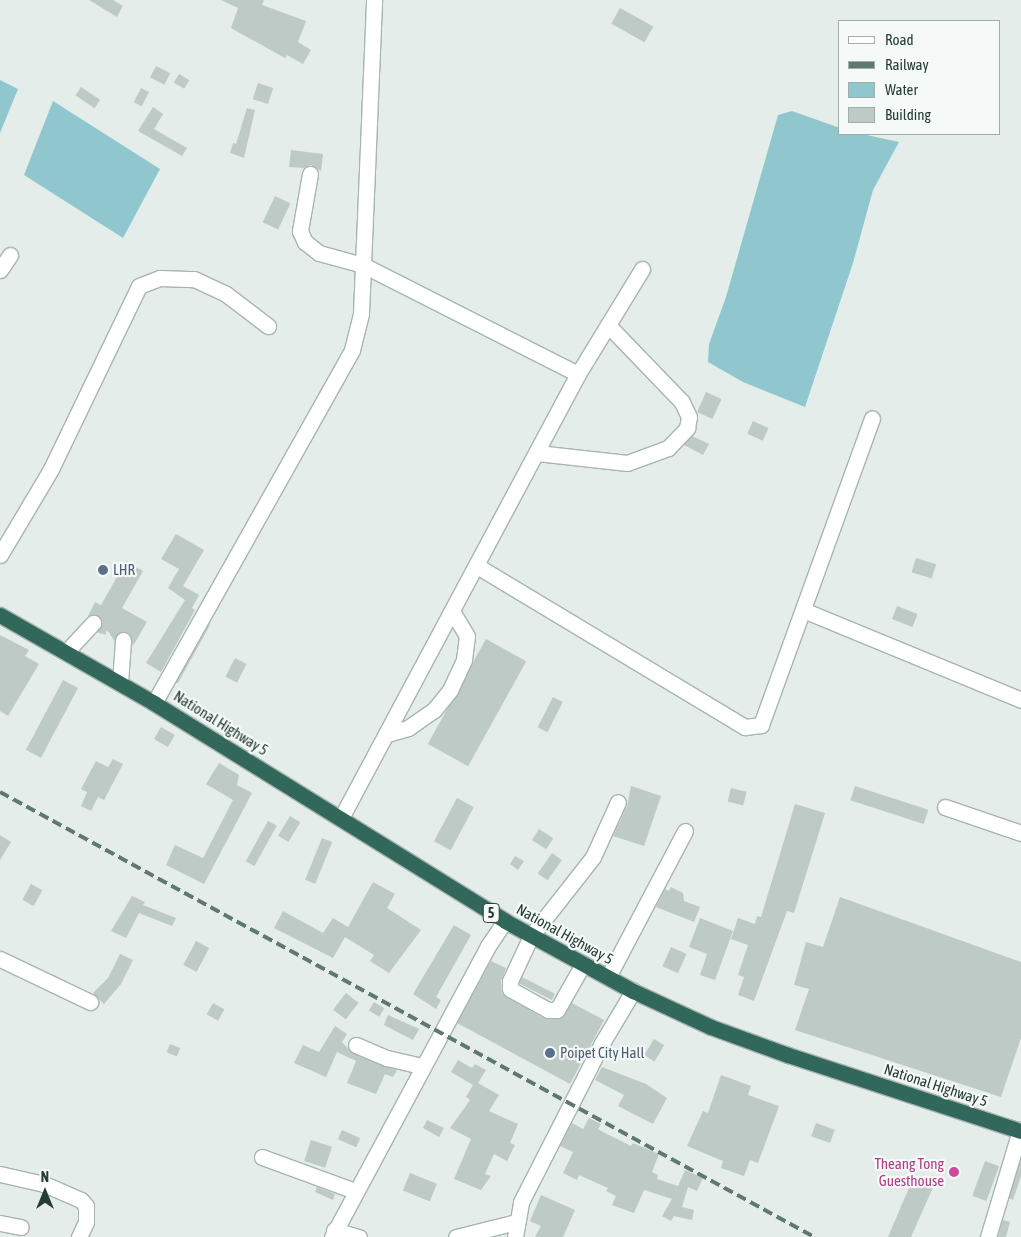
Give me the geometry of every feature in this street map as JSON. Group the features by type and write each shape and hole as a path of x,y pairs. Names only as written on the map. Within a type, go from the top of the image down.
{"highway":[{"name":"National Highway 5","path":"0,615 154,703 505,921 633,991 711,1027 1020,1131"}],"street":[{"path":"154,703 352,350 361,313 374,0"},
{"path":"310,174 301,217 300,232 305,242 319,253 363,265 578,374"},
{"path":"0,270 10,255"},
{"path":"341,818 578,374 642,269"},
{"path":"0,555 51,469 139,286 160,278 194,278 226,294 268,326"},
{"path":"536,453 627,463 668,448 687,428 689,417 682,402 608,325"},
{"path":"477,566 745,727 761,725 872,419"},
{"path":"803,610 1021,700"},
{"path":"387,734 408,728 434,710 450,690 464,660 467,636 452,613"},
{"path":"66,652 93,624"},
{"path":"120,684 123,640"},
{"path":"583,964 557,1010 548,1010 514,994 510,981 531,936 593,857 618,802"},
{"path":"945,806 1021,833"},
{"path":"608,977 684,831"},
{"path":"359,1237 333,1234 488,946 505,921"},
{"path":"0,959 90,1002"},
{"path":"456,1237 516,1230 521,1202 602,1043 633,991"},
{"path":"356,1044 387,1058 424,1066"},
{"path":"988,1237 1020,1131"},
{"path":"262,1157 355,1192"},
{"path":"0,1174 44,1184 81,1200 86,1206 86,1222 79,1237"},
{"path":"0,1223 20,1227"}],"water":[{"path":"0,80 18,89 0,133"},
{"path":"53,101 160,169 123,238 24,175"},
{"path":"792,111 838,127 838,135 867,135 899,142 873,190 853,263 805,407 743,382 708,362 709,344 726,297 778,115"}],"building":[{"path":"89,0 113,0 123,6 117,17"},
{"path":"221,0 264,0 262,5 306,21 298,42 311,50 303,64 287,55 285,58 231,28 238,8"},
{"path":"620,8 653,26 645,42 611,24"},
{"path":"156,66 170,73 164,85 150,78"},
{"path":"179,74 189,80 184,89 174,83"},
{"path":"258,83 273,88 268,104 253,99"},
{"path":"81,87 100,100 94,108 75,95"},
{"path":"141,88 149,92 142,106 134,102"},
{"path":"153,107 163,114 154,129 187,148 182,156 138,131"},
{"path":"247,108 255,110 244,158 230,153 233,143 236,144"},
{"path":"291,150 323,154 321,171 311,165 303,168 289,167"},
{"path":"275,196 290,203 278,229 263,222"},
{"path":"706,392 722,399 713,419 697,412"},
{"path":"753,421 769,428 763,441 747,434"},
{"path":"692,436 709,444 703,455 684,445"},
{"path":"176,534 204,550 183,586 199,595 192,608 195,610 161,672 146,663 185,600 168,588 179,569 161,559"},
{"path":"916,558 936,564 932,578 912,572"},
{"path":"126,561 143,571 122,608 147,622 133,646 129,633 119,631 115,636 101,628 99,616 88,616 95,602 101,605"},
{"path":"897,606 918,614 913,627 892,619"},
{"path":"209,624 178,683 176,683"},
{"path":"0,635 29,650 25,656 39,664 8,716 0,711"},
{"path":"486,639 526,661 468,766 428,744"},
{"path":"235,658 247,664 237,683 225,677"},
{"path":"63,680 78,688 41,758 26,750"},
{"path":"553,697 563,702 547,732 538,727"},
{"path":"161,727 175,735 168,747 154,739"},
{"path":"113,759 123,764 104,800 98,797 91,811 81,806 87,792 81,789 96,761 108,767"},
{"path":"219,763 239,775 237,785 252,793 204,884 166,865 175,845 203,858 233,800 206,784"},
{"path":"631,786 661,796 644,846 613,836 627,806"},
{"path":"855,786 928,810 924,824 850,800"},
{"path":"731,788 747,792 743,805 728,802"},
{"path":"457,798 474,807 451,850 434,841"},
{"path":"795,804 825,813 794,913 787,911 754,1001 738,995 744,977 738,975 748,945 731,939 738,918 755,924 757,916 761,917"},
{"path":"290,816 300,822 288,842 278,836"},
{"path":"268,821 277,826 254,866 246,861"},
{"path":"539,829 553,838 546,849 532,840"},
{"path":"0,835 11,842 0,860"},
{"path":"322,838 332,842 315,884 305,880"},
{"path":"552,853 562,860 547,880 538,873"},
{"path":"515,856 524,861 518,870 510,864"},
{"path":"373,882 395,894 387,908 421,930 389,973 370,961 374,955 345,937 333,958 274,928 283,911 323,933 333,918 348,927"},
{"path":"31,884 42,890 34,906 22,900"},
{"path":"671,887 683,893 684,901 700,907 694,922 656,907 665,889 669,891"},
{"path":"132,896 145,902 143,905 176,918 172,926 139,913 126,938 111,931"},
{"path":"840,897 1021,962 1021,1038 1001,1097 795,1030 809,989 794,985 806,942 823,947"},
{"path":"700,918 733,931 715,980 700,975 707,954 689,947"},
{"path":"454,925 471,935 436,997 441,1000 436,1009 413,994"},
{"path":"196,941 209,948 197,972 183,965"},
{"path":"671,947 687,954 678,973 662,966"},
{"path":"120,954 133,960 121,984 104,1004 93,993 108,978"},
{"name":"Poipet City Hall","path":"491,961 506,968 501,981 502,994 543,1018 561,1018 572,1003 604,1020 570,1084 457,1023"},
{"path":"522,977 555,994 552,1000 519,983"},
{"path":"346,993 359,1003 346,1019 333,1010"},
{"path":"374,1002 384,1008 379,1017 369,1011"},
{"path":"213,1003 224,1009 218,1021 207,1014"},
{"path":"388,1015 419,1029 413,1040 384,1025"},
{"path":"335,1026 347,1034 342,1042 352,1053 397,1070 393,1077 385,1074 376,1094 347,1083 356,1061 337,1052 326,1077 294,1063 303,1045 319,1052"},
{"path":"654,1039 664,1045 655,1061 644,1055"},
{"path":"170,1044 180,1048 177,1056 167,1052"},
{"path":"458,1060 472,1068 475,1064 486,1070 478,1083 499,1095 489,1111 518,1124 510,1143 515,1145 507,1161 494,1154 485,1174 491,1176 481,1190 454,1179 471,1139 450,1128 470,1100 466,1097 473,1085 451,1072"},
{"path":"602,1067 646,1084 667,1098 653,1124 618,1106 624,1095 595,1080"},
{"path":"721,1075 751,1086 748,1095 779,1106 758,1163 750,1160 744,1176 721,1168 723,1161 687,1146 703,1111 708,1113"},
{"path":"589,1118 601,1124 598,1129 603,1132 631,1146 633,1143 659,1154 652,1172 658,1175 657,1179 678,1186 685,1170 703,1178 697,1191 688,1187 682,1207 694,1210 692,1220 674,1216 671,1221 662,1216 672,1199 644,1190 634,1213 612,1205 616,1196 606,1191 608,1188 579,1175 577,1180 563,1173 573,1152 560,1146 572,1123 583,1129"},
{"path":"427,1120 444,1128 439,1137 423,1128"},
{"path":"816,1123 835,1130 830,1143 811,1136"},
{"path":"342,1130 360,1138 356,1147 338,1139"},
{"path":"311,1140 332,1147 325,1168 304,1161"},
{"path":"1021,1159 1021,1176 1013,1200 1009,1198"},
{"path":"985,1161 999,1166 986,1201 972,1196"},
{"path":"410,1173 437,1184 430,1201 403,1191"},
{"path":"914,1176 934,1185 911,1237 888,1237"},
{"path":"317,1187 335,1194 333,1200 315,1192"},
{"path":"541,1195 575,1210 563,1237 535,1237 541,1226 530,1221"},
{"path":"1003,1220 1010,1222 1006,1237 998,1237"}],"tunnel":[{"path":"93,623 116,629 123,640"}],"railway":[{"path":"0,792 814,1237"}],"place":[{"name":"LHR","path":"103,570"},
{"name":"Poipet City Hall","path":"550,1053"},
{"name":"Theang Tong Guesthouse","path":"954,1172"}]}
